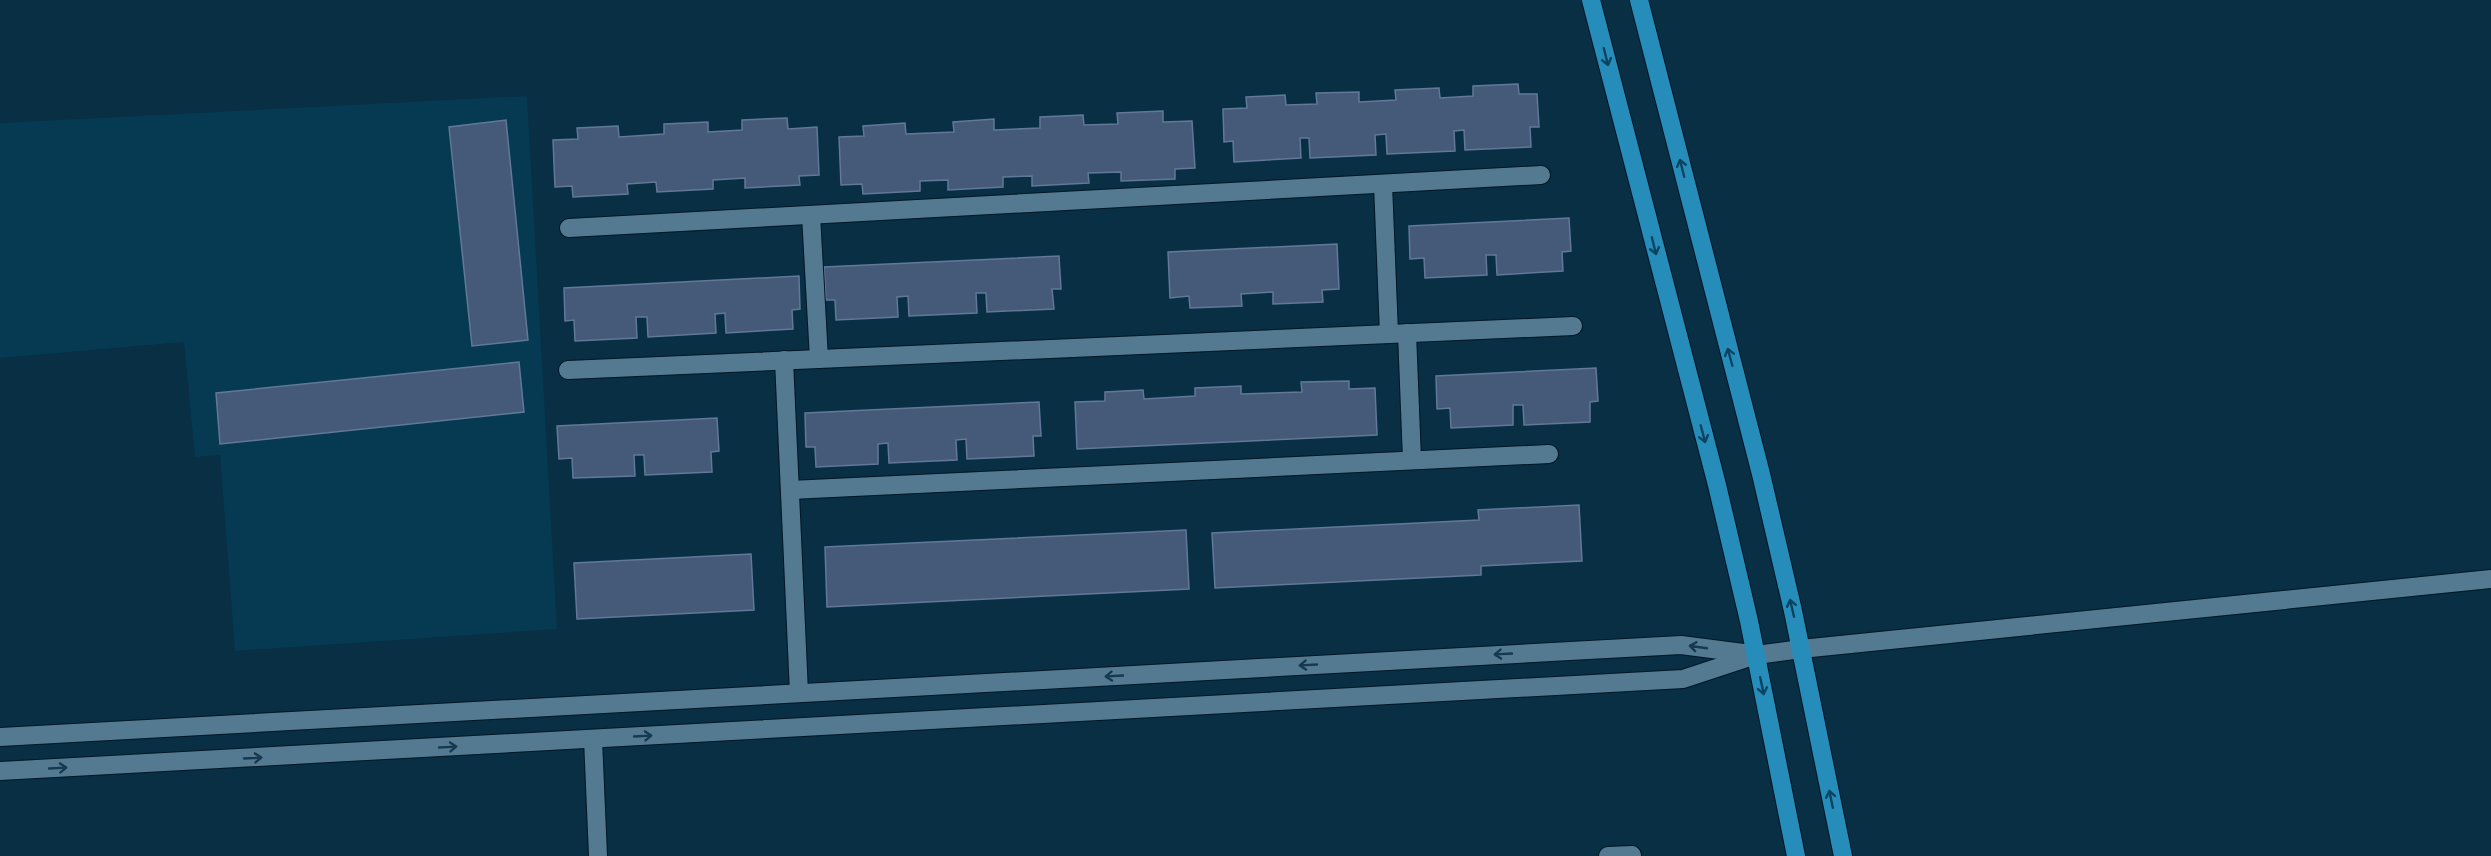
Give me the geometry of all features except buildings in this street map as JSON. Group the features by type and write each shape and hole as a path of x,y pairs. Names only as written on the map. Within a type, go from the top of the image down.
{"main road":[{"path":"1591,0 1717,485 1756,655 1797,856"},
{"path":"1639,0 1764,486 1801,649 1843,856"}],"street":[{"path":"569,228 1542,175"},
{"path":"1383,184 1412,460"},
{"path":"812,215 819,359"},
{"path":"568,370 1573,326"},
{"path":"784,360 800,693"},
{"path":"790,490 1549,454"},
{"path":"0,771 1683,679 1756,655 1801,649 2491,579"},
{"path":"0,737 1681,645 1756,655"},
{"path":"593,739 598,856"},
{"path":"1608,856 1632,855"}],"shaded area":[{"path":"527,96 557,629 235,651 220,455 195,457 184,342 0,358 0,123"}]}
